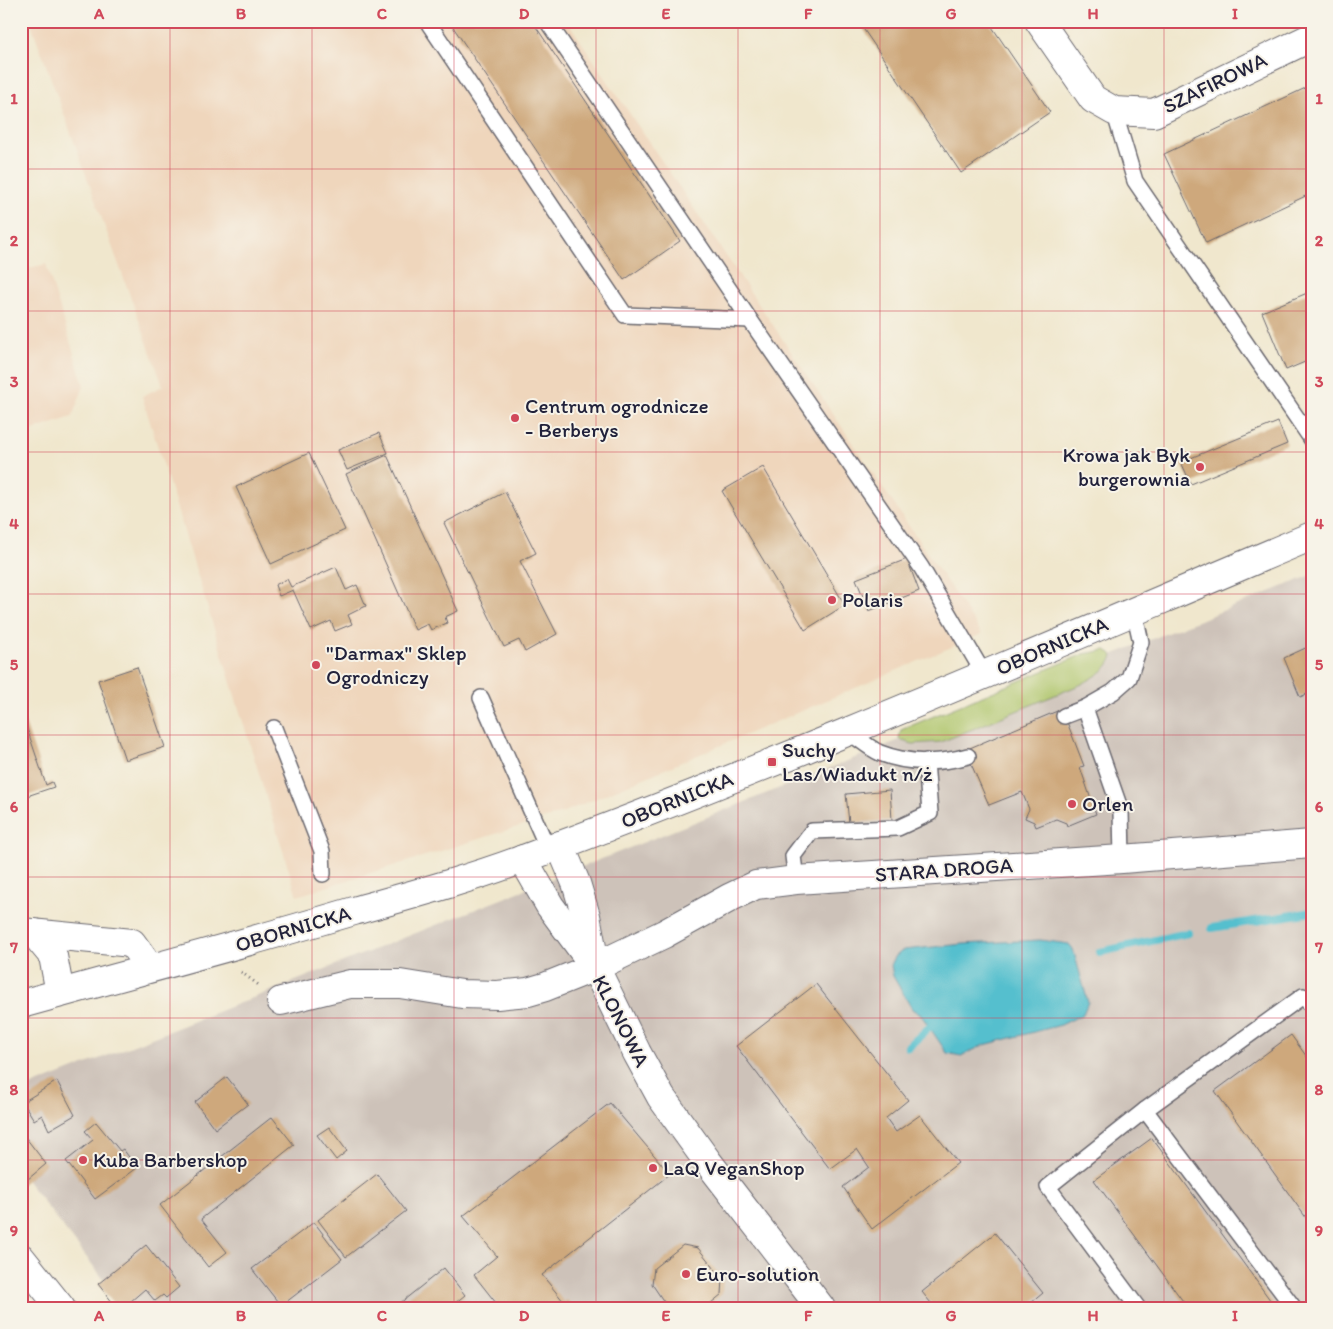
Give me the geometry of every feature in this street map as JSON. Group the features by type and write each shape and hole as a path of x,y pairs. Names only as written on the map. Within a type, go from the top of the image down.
{"street":[{"path":"1039,21 1093,99 1114,111"},
{"name":"SZAFIROWA","path":"1114,111 1154,113 1312,36"},
{"name":"OBORNICKA","path":"21,1004 291,930 523,859 623,822 847,732 1312,536"},
{"name":"STARA DROGA","path":"595,967 664,934 756,885 796,880 1122,859 1312,844"},
{"path":"554,847 576,883 586,916 595,967"},
{"path":"523,859 550,906 595,967"},
{"path":"28,932 132,943 150,968"},
{"path":"28,932 53,956 60,993"},
{"name":"KLONOWA","path":"281,1001 350,984 400,984 462,994 498,995 528,992 595,967 661,1097 708,1162 821,1308"},
{"path":"21,1258 60,1308"}],"lane":[{"path":"427,21 625,314 750,320"},
{"path":"547,21 921,567 984,674"},
{"path":"1114,111 1135,181 1312,440"},
{"path":"1064,716 1085,708 1113,692 1129,678 1141,642 1134,611"},
{"path":"481,698 554,847"},
{"path":"1085,708 1121,811 1122,859"},
{"path":"274,728 322,851 323,874"},
{"path":"847,732 879,752 904,760 926,762 951,760 968,756"},
{"path":"796,880 793,856 812,831 898,828 930,814 926,762"},
{"path":"1138,1308 1048,1187 1145,1110 1303,996 1312,1006"},
{"path":"1145,1110 1294,1308"}],"shaded area":[{"path":"30,21 567,21 982,634 562,813 297,896 142,396 163,386"},
{"path":"46,264 84,386 72,417 21,434 21,270"},
{"path":"1312,575 1312,1308 126,1308 21,1173 21,1090"}],"green space":[{"path":"1106,650 1113,656 1111,661 1100,673 1082,684 941,742 913,744 902,741 899,738 901,730 910,726 1084,654"}],"water":[{"path":"1040,940 1069,944 1073,949 1088,1002 1083,1014 1061,1025 984,1045 961,1056 947,1053 921,1015 912,1009 893,976 891,965 895,957 903,950 964,944"}],"building":[{"path":"449,21 532,21 680,241 624,280"},
{"path":"858,21 988,21 1050,112 961,173"},
{"path":"1312,85 1312,193 1206,243 1164,154"},
{"path":"1312,291 1312,359 1286,370 1262,312"},
{"path":"1278,422 1287,444 1191,484 1181,462"},
{"path":"379,433 388,453 347,470 338,450"},
{"path":"309,453 345,530 271,564 236,487"},
{"path":"387,455 458,611 445,617 447,623 431,630 428,624 415,630 346,474"},
{"path":"763,467 845,605 805,630 722,491"},
{"path":"505,492 536,553 520,561 557,634 525,652 519,640 504,647 444,523"},
{"path":"907,559 919,591 869,611 856,579"},
{"path":"336,567 346,590 357,585 366,606 348,615 352,624 335,631 331,621 311,630 293,590 279,596 275,585 287,579 291,587"},
{"path":"1312,645 1312,692 1300,697 1284,658"},
{"path":"137,667 165,747 125,760 98,680"},
{"path":"1062,709 1084,766 1080,767 1096,814 1067,826 1066,823 1056,819 1036,827 1034,822 1025,818 1029,809 1022,792 989,805 965,750"},
{"path":"21,711 46,785 52,782 54,787 21,798"},
{"path":"890,790 892,820 849,823 846,794"},
{"path":"816,984 908,1100 886,1118 896,1132 920,1115 958,1163 872,1229 843,1187 869,1167 857,1149 830,1169 736,1046"},
{"path":"1291,1035 1312,1064 1312,1226 1215,1091"},
{"path":"227,1077 248,1104 215,1129 195,1102"},
{"path":"57,1081 75,1115 49,1130 42,1115 34,1120 23,1102"},
{"path":"610,1103 670,1174 542,1275 564,1302 567,1300 574,1308 500,1308 474,1275 497,1256 463,1216"},
{"path":"272,1117 294,1145 201,1219 227,1252 208,1267 160,1205"},
{"path":"96,1122 120,1151 123,1149 137,1168 95,1199 66,1161 93,1140 85,1131"},
{"path":"329,1127 347,1151 336,1160 317,1135"},
{"path":"26,1138 46,1164 21,1185 21,1139 22,1141"},
{"path":"1152,1138 1276,1308 1188,1308 1094,1180"},
{"path":"377,1174 406,1211 346,1257 318,1220"},
{"path":"314,1222 342,1259 281,1306 252,1269"},
{"path":"995,1233 1043,1293 1025,1308 935,1308 922,1292"},
{"path":"146,1245 179,1287 166,1298 163,1295 155,1301 145,1289 123,1308 117,1308 98,1284"},
{"name":"Euro-solution","path":"683,1245 698,1248 723,1279 722,1294 705,1308 668,1308 652,1284 654,1268"},
{"path":"444,1268 465,1295 449,1308 394,1308"}],"waterway":[{"path":"1212,928 1312,912"},
{"path":"1100,952 1188,933"},
{"path":"908,1047 932,1025 938,1022"}],"place":[{"name":"Centrum ogrodnicze - Berberys","path":"515,418"},
{"name":"Krowa jak Byk burgerownia","path":"1200,467"},
{"name":"Polaris","path":"832,600"},
{"name":"\"Darmax\" Sklep Ogrodniczy","path":"316,665"},
{"name":"Suchy Las/Wiadukt n/ż","path":"772,762"},
{"name":"Orlen","path":"1072,804"},
{"name":"Kuba Barbershop","path":"83,1160"},
{"name":"LaQ VeganShop","path":"653,1168"},
{"name":"Euro-solution","path":"686,1274"}]}
